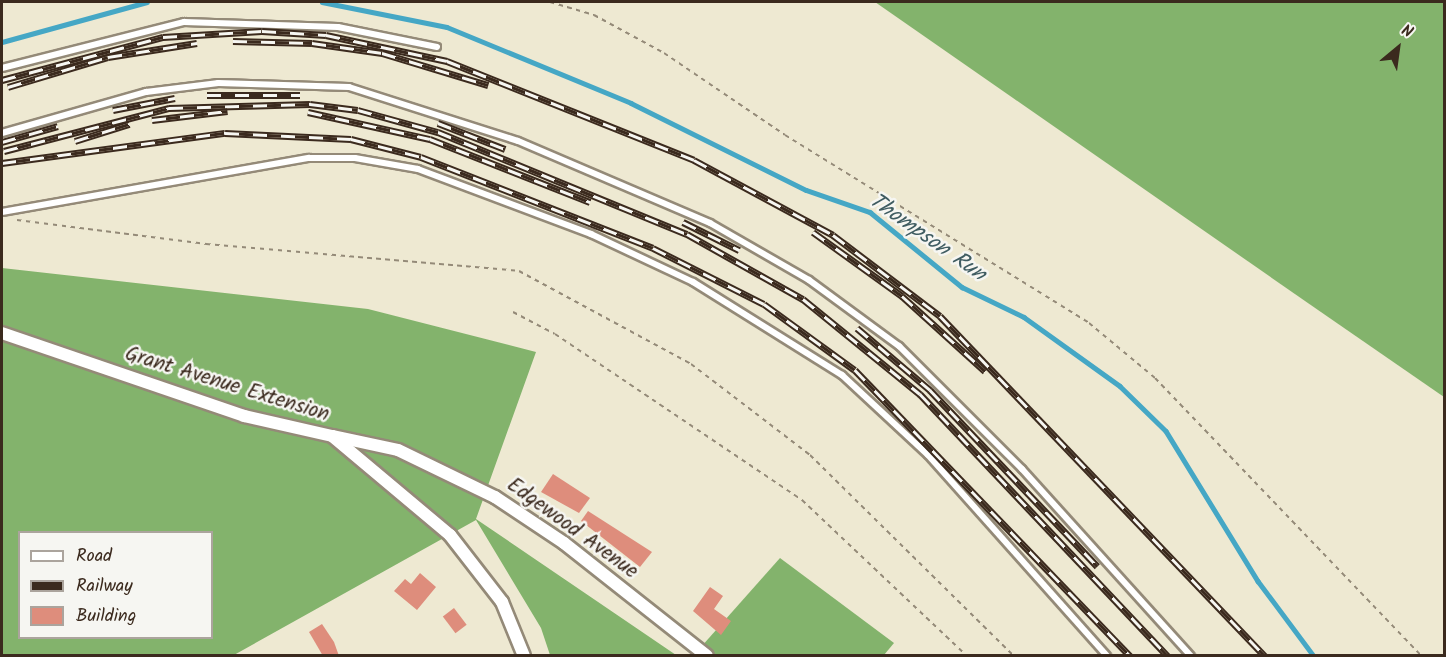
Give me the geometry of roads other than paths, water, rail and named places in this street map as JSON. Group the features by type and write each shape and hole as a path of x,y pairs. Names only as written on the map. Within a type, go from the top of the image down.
{"street":[{"name":"Grant Avenue Extension","path":"2,333 244,416 332,436 450,535 502,602 524,656"},
{"name":"Edgewood Avenue","path":"332,436 398,450 495,497 564,543 707,656"}],"lane":[{"path":"2,68 184,22 338,27 436,47"},
{"path":"2,133 146,92 218,83 349,87 518,141 710,223 809,280 899,345 1022,469 1191,656"},
{"path":"3,212 309,158 355,158 426,171 591,234 703,287 842,375 928,455 1107,656"}],"waterway":[{"name":"Thompson Run","path":"2,42 147,2"},
{"name":"Thompson Run","path":"322,2 447,27 631,103 806,190 870,212 962,287 1024,317 1120,386 1166,431 1258,581 1314,656"}],"railway":[{"path":"2,80 163,37 262,31 326,35 447,61 694,160 833,235 940,316 1265,656"},
{"path":"233,41 312,43 382,53 488,85"},
{"path":"8,87 108,57 197,43"},
{"path":"207,95 300,95"},
{"path":"113,110 175,98"},
{"path":"4,151 169,108 310,104 358,110 438,132 687,234 803,299 920,394 1168,656"},
{"path":"152,120 227,111"},
{"path":"308,112 430,139 590,202"},
{"path":"438,123 505,149"},
{"path":"75,141 129,124"},
{"path":"2,142 58,126"},
{"path":"2,163 225,133 351,139 421,157 653,248 764,304 855,370 1130,656"},
{"path":"683,222 739,250"},
{"path":"813,232 902,296 985,371"},
{"path":"857,328 930,390 1097,566"}]}
